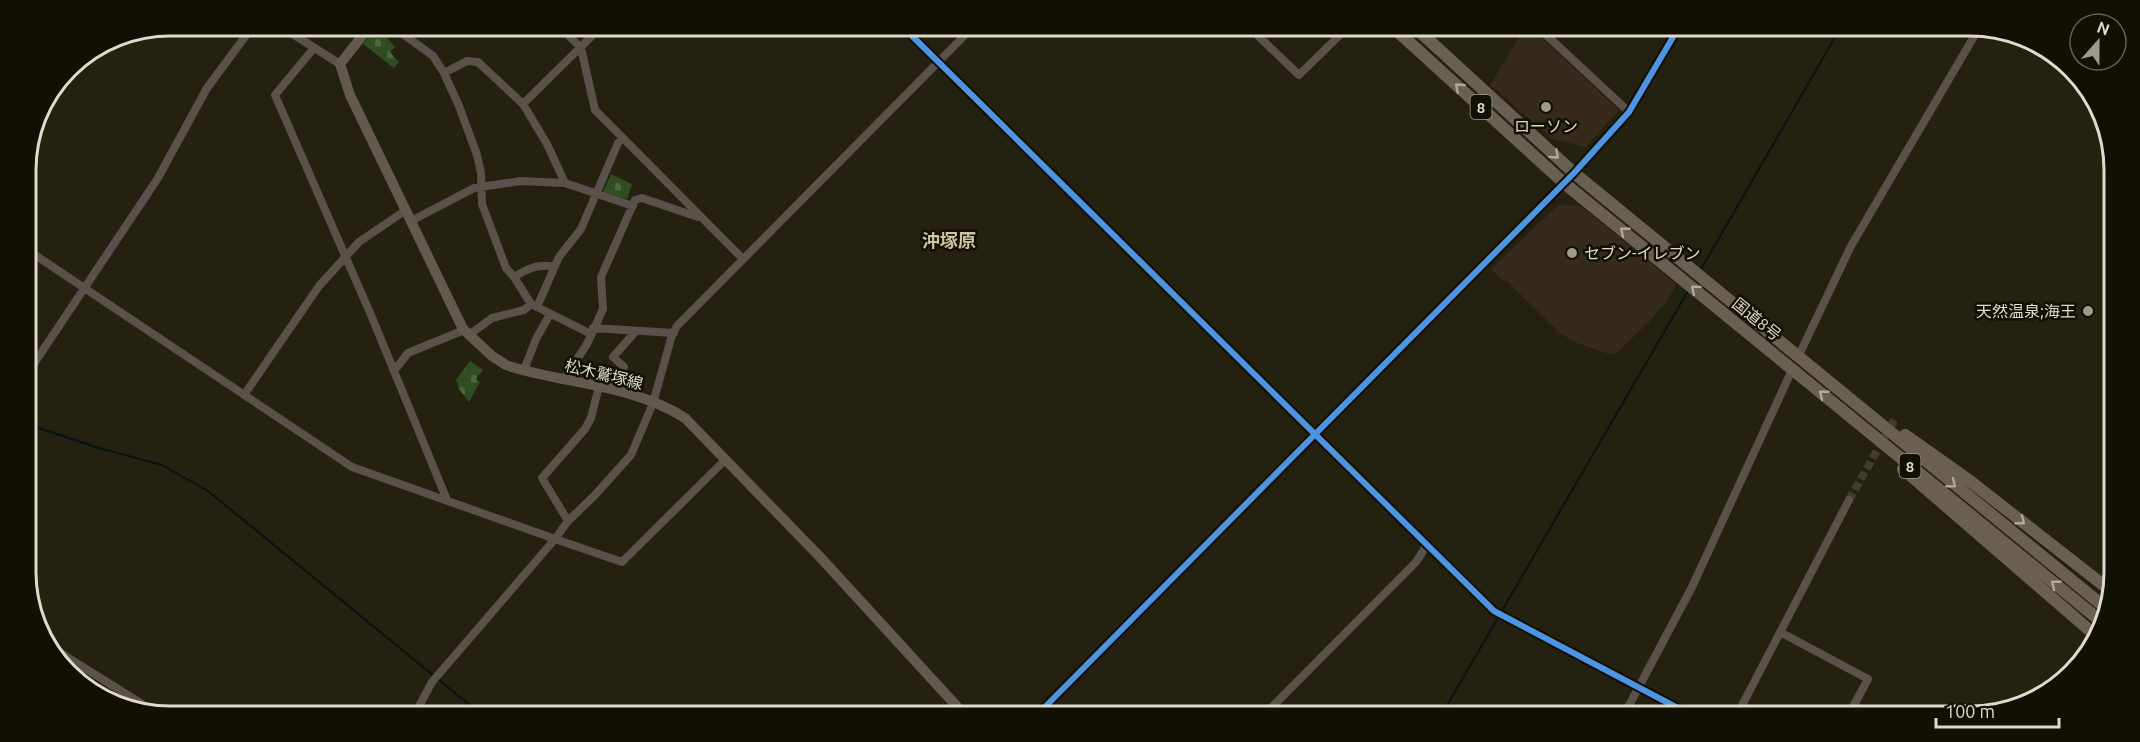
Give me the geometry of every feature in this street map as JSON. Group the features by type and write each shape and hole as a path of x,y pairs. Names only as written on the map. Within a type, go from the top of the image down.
{"highway":[{"name":"国道8号","path":"1402,36 1564,183 2096,617"},
{"name":"国道8号","path":"1424,36 1574,172 2100,603"},
{"name":"8","path":"1837,388 1970,481 2103,585"},
{"name":"8","path":"1851,417 1915,481 2090,631"}],"main road":[{"path":"340,64 362,36"},
{"name":"松木鷲塚線","path":"340,64 350,95 466,333 492,356 506,364 604,387 671,409 685,418 813,550 956,706"}],"street":[{"path":"36,360 158,178 207,88 246,36"},
{"path":"295,36 340,64"},
{"path":"406,36 433,56 444,73 477,155 482,204 495,241 506,268 534,306 592,331 674,333"},
{"path":"569,36 581,48 595,110 743,260"},
{"path":"523,104 592,36"},
{"path":"913,36 1494,610 1674,706"},
{"path":"419,706 432,682 568,521 594,496 630,455 653,403 674,333 684,318 964,36"},
{"path":"1258,36 1299,75 1339,36"},
{"path":"1547,36 1629,112"},
{"path":"1045,706 1564,183 1629,112 1674,36"},
{"path":"1799,355 1851,246 1974,36"},
{"path":"314,48 275,95 447,500"},
{"path":"444,73 467,61 478,62 523,104 565,183"},
{"path":"394,371 408,353 466,333 492,318 534,306 559,257 581,229 622,138"},
{"path":"244,395 319,286 345,257 374,231 474,188 521,181 565,183 633,206"},
{"path":"564,379 586,344 603,309 601,277 635,201 642,198 699,217"},
{"path":"36,256 352,467 622,562 726,459"},
{"path":"514,277 528,269 546,265 554,267"},
{"path":"524,370 536,339 550,314"},
{"path":"568,521 542,478 585,429 604,387 624,367 613,357 636,331"},
{"path":"1629,706 1692,587 1792,370"},
{"path":"1742,706 1849,500"},
{"path":"1273,706 1416,562 1427,545"},
{"path":"1780,632 1868,679 1853,706"},
{"path":"67,657 138,702"}],"shaded area":[{"path":"1520,36 1539,36 1619,110 1586,147 1553,139 1490,85"},
{"path":"1558,205 1581,206 1675,283 1676,286 1666,302 1616,354 1609,354 1574,342 1559,332 1506,280 1504,282 1491,269"}],"green space":[{"path":"369,36 386,36 395,47 390,52 399,62 394,68 363,44"},
{"path":"611,174 632,184 627,199 603,192"},
{"path":"470,361 483,370 476,379 480,382 469,402 459,389 456,380"}],"waterway":[{"path":"1700,271 1836,36"},
{"path":"1447,706 1688,291"},
{"path":"36,427 99,448 162,465 208,491 434,676"},
{"path":"439,680 471,706"}],"tunnel":[{"path":"1849,500 1896,417"}],"cycle path":[{"path":"912,36 1494,611 1674,706"},
{"path":"1046,706 1574,173 1629,112 1674,36"}],"place":[{"name":"ローソン","path":"1546,107"},
{"name":"セブン-イレブン","path":"1572,253"},
{"name":"天然温泉;海王","path":"2088,311"}],"district":[{"name":"沖塚原","path":"949,240"}]}
